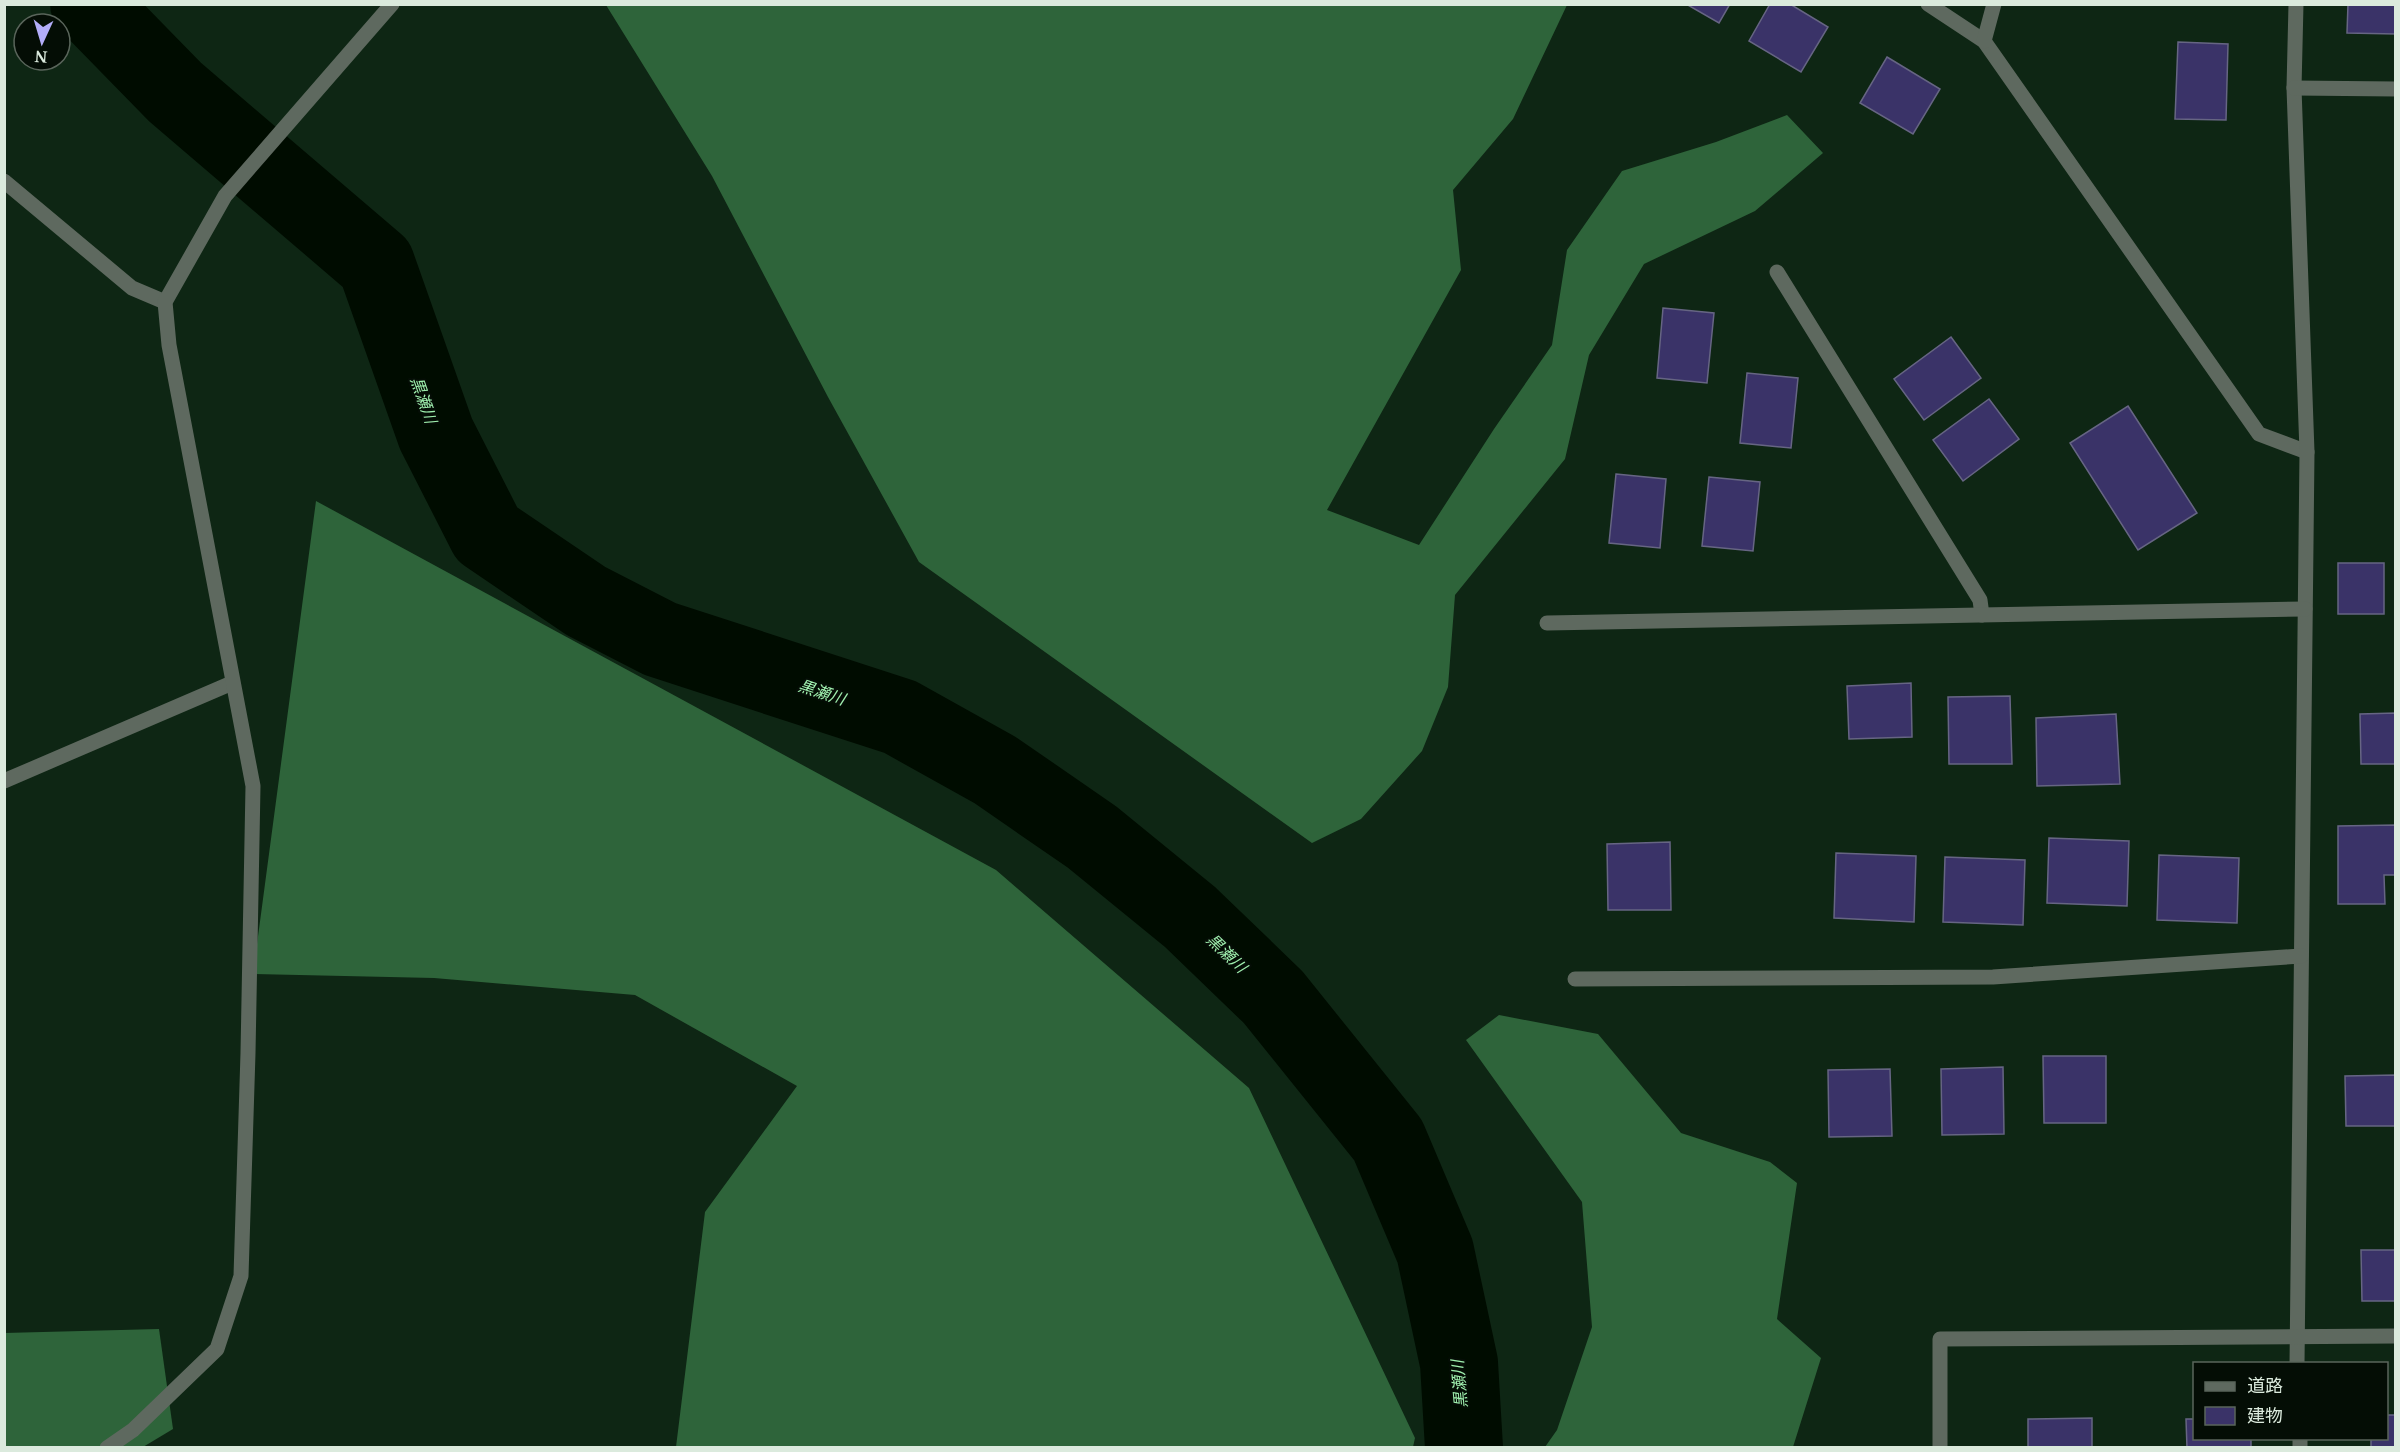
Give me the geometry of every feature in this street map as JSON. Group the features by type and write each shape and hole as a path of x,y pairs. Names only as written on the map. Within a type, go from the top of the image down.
{"street":[{"path":"1928,4 1984,41 2259,434 2307,452"},
{"path":"1984,41 1994,4"},
{"path":"2296,4 2294,88 2307,452 2297,1362"},
{"path":"107,1448 133,1430 217,1350 241,1276 253,786 169,345 165,302 225,196 390,8"},
{"path":"2294,88 2396,89"},
{"path":"4,181 132,288 165,302"},
{"path":"1777,272 1980,600 1982,615"},
{"path":"1547,623 2305,609"},
{"path":"4,781 232,683"},
{"path":"1575,979 1993,977 2301,956"},
{"path":"1940,1448 1940,1339 2396,1336"}],"green space":[{"path":"606,5 1567,5 1513,119 1453,190 1461,270 1327,510 1419,545 1552,345 1567,250 1622,171 1716,142 1787,115 1823,153 1755,211 1644,264 1589,355 1565,459 1455,595 1448,687 1422,751 1361,819 1312,843 919,562 828,397 712,176"},
{"path":"316,501 996,870 1249,1088 1415,1438 1413,1447 676,1447 705,1212 797,1086 635,995 434,978 253,974"},
{"path":"1499,1015 1598,1034 1681,1133 1770,1162 1797,1183 1777,1319 1821,1358 1793,1447 1545,1447 1557,1430 1592,1327 1582,1202 1466,1040"},
{"path":"159,1329 173,1429 143,1447 5,1447 4,1333"}],"building":[{"path":"1686,4 1730,4 1719,23"},
{"path":"1770,4 1790,4 1828,27 1801,72 1749,41"},
{"path":"2348,4 2396,4 2396,34 2347,33"},
{"path":"2178,42 2228,44 2226,120 2175,119"},
{"path":"1887,57 1940,89 1913,134 1860,103"},
{"path":"1663,308 1714,313 1707,383 1657,378"},
{"path":"1951,337 1981,378 1924,420 1894,379"},
{"path":"1747,373 1798,378 1791,448 1740,443"},
{"path":"1989,399 2019,439 1963,481 1933,440"},
{"path":"2128,406 2197,513 2138,550 2070,443"},
{"path":"1616,474 1666,479 1660,548 1609,543"},
{"path":"1709,477 1760,482 1753,551 1702,546"},
{"path":"2338,563 2384,563 2384,614 2338,614"},
{"path":"1911,683 1912,737 1849,739 1847,686"},
{"path":"2010,696 2012,764 1949,764 1948,697"},
{"path":"2396,713 2396,764 2361,764 2360,714"},
{"path":"2116,714 2120,784 2037,786 2036,718"},
{"path":"2396,825 2396,875 2384,875 2385,904 2338,904 2338,826"},
{"path":"2049,838 2129,841 2127,906 2047,903"},
{"path":"1670,842 1671,910 1608,910 1607,844"},
{"path":"1836,853 1916,856 1914,922 1834,918"},
{"path":"2159,855 2239,858 2237,923 2157,920"},
{"path":"1945,857 2025,860 2023,925 1943,922"},
{"path":"2043,1056 2106,1056 2106,1123 2044,1123"},
{"path":"2003,1067 2004,1134 1942,1135 1941,1069"},
{"path":"1890,1069 1892,1136 1829,1137 1828,1070"},
{"path":"2396,1075 2396,1126 2346,1126 2345,1076"},
{"path":"2361,1250 2396,1250 2396,1301 2362,1301"},
{"path":"2388,1415 2396,1415 2396,1448 2371,1448 2371,1440 2388,1440"},
{"path":"2092,1418 2092,1448 2028,1448 2028,1419"},
{"path":"2186,1419 2193,1419 2193,1440 2251,1440 2251,1448 2187,1448"}],"waterway":[{"name":"黒瀬川","path":"89,4 175,92 376,264 436,434 487,534 586,601 660,639 900,717 995,770 1092,837 1190,917 1273,997 1388,1140 1435,1251 1459,1363 1464,1448"}]}
